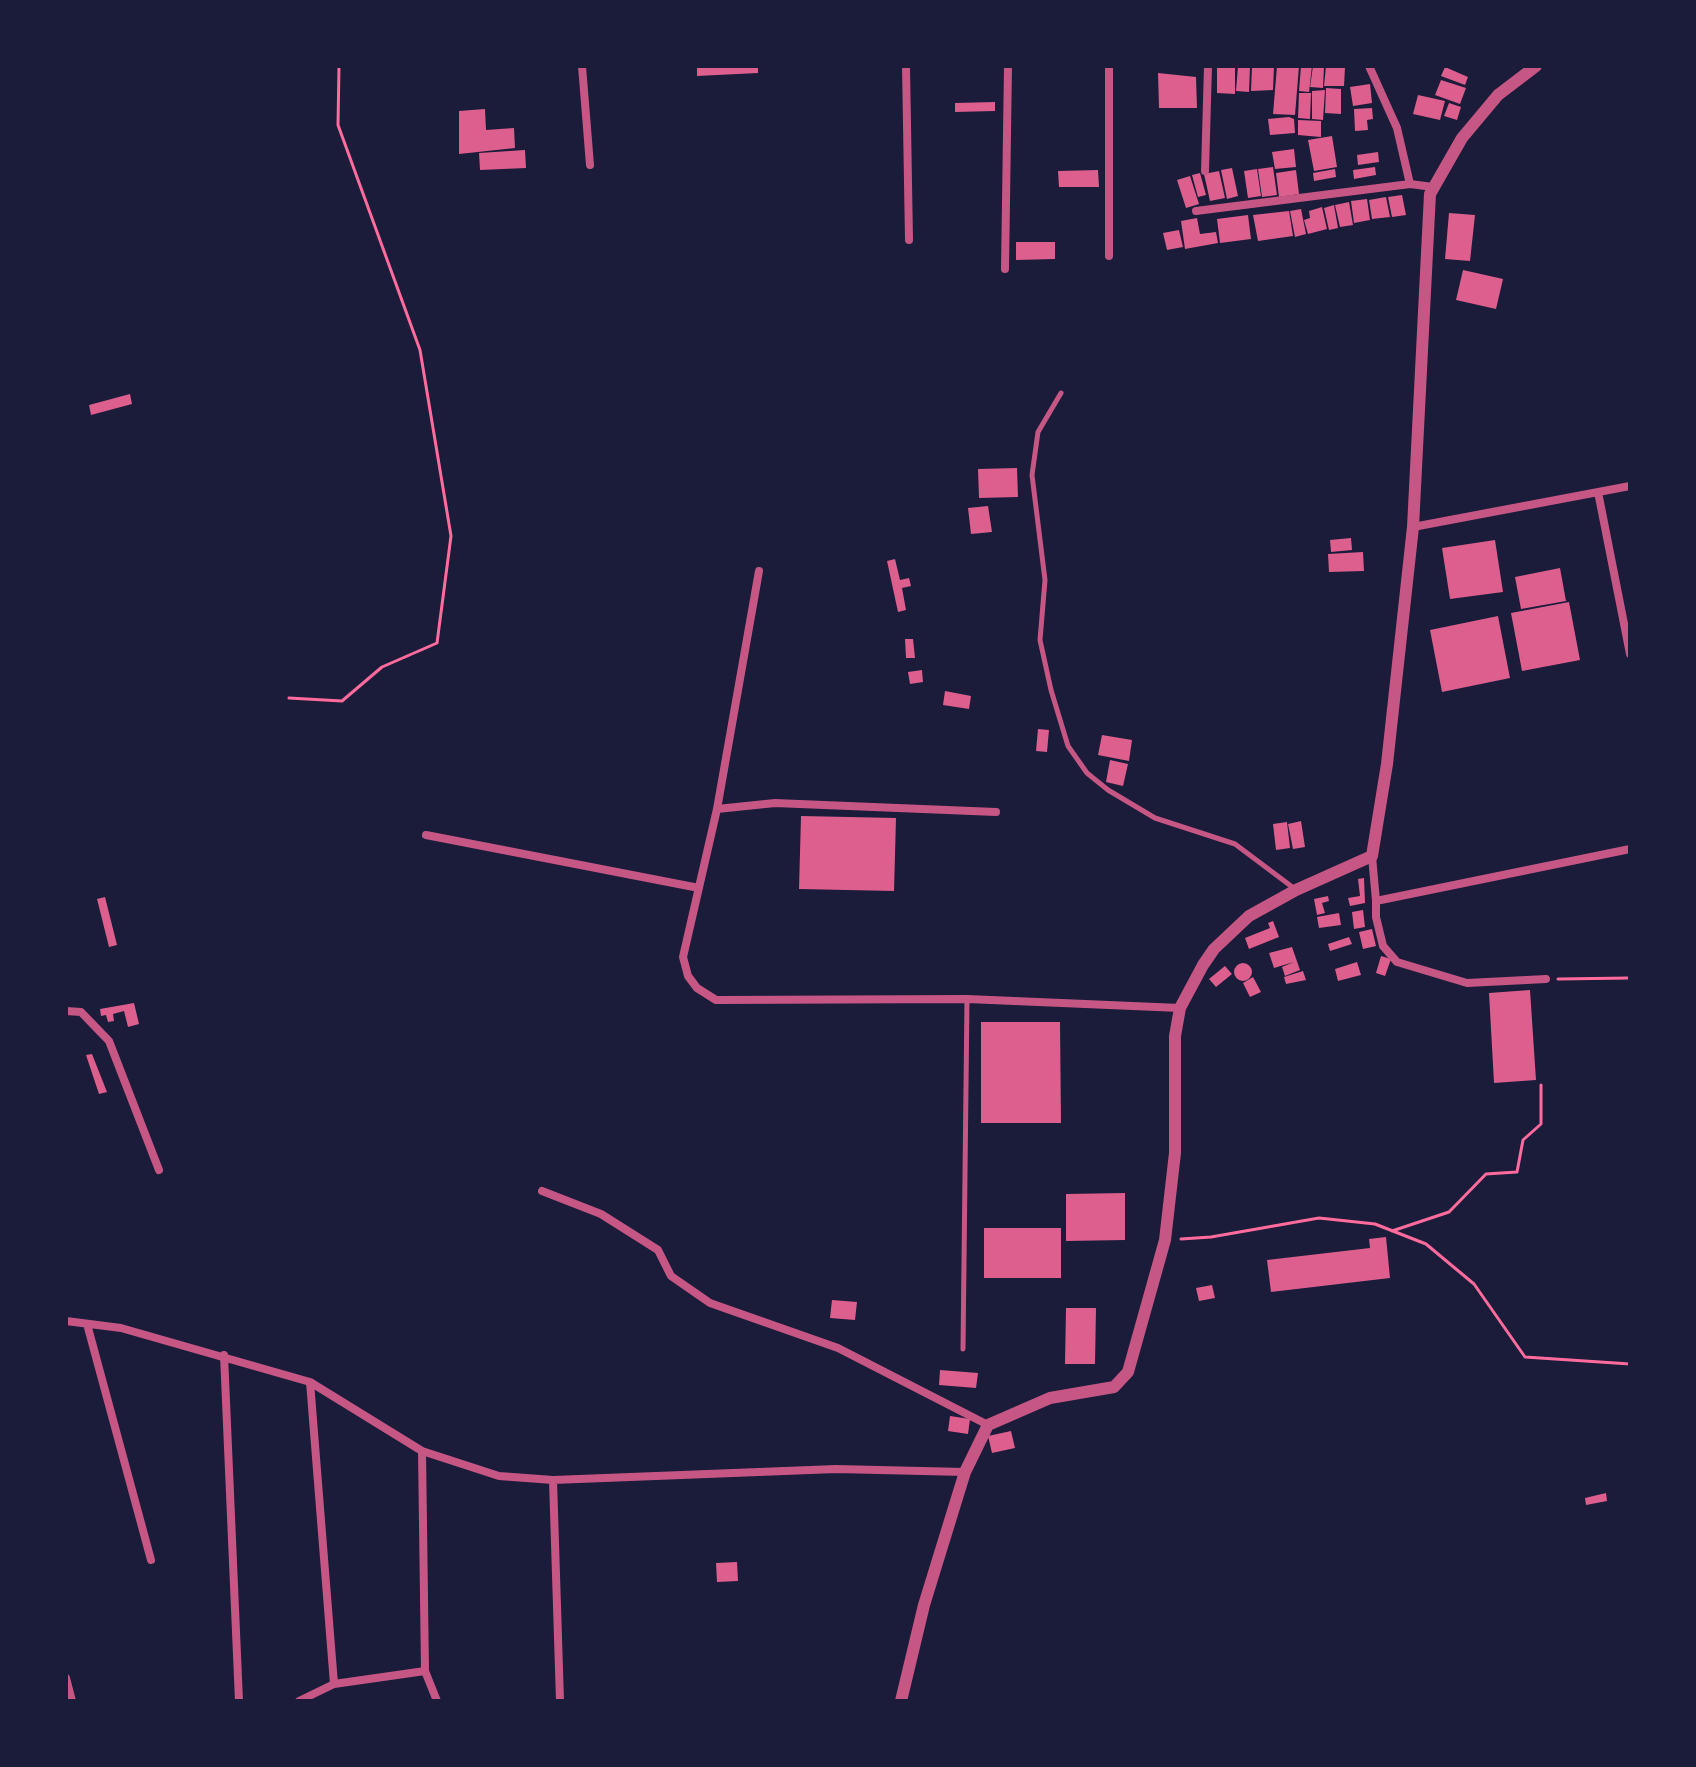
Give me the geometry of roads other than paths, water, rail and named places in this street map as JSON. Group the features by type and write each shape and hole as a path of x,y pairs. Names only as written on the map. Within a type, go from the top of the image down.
{"street":[{"path":"582,66 590,165"},
{"path":"906,66 909,240"},
{"path":"1005,269 1008,66"},
{"path":"1109,66 1109,256"},
{"path":"1205,171 1208,66"},
{"path":"1369,66 1397,128 1410,184"},
{"path":"1536,66 1498,95 1462,138 1433,187 1413,527 1387,764 1372,856 1383,946 1397,962 1467,983 1546,979"},
{"path":"1196,211 1410,184 1433,187"},
{"path":"1413,527 1630,486"},
{"path":"1598,492 1630,654"},
{"path":"759,571 717,809 683,957 688,976 697,988 716,1000 967,999 1180,1008"},
{"path":"717,809 775,803 996,812"},
{"path":"426,835 699,888"},
{"path":"1376,901 1630,849"},
{"path":"901,1701 924,1605 965,1472 988,1425 1050,1398 1095,1393 1120,1383 1128,1372 1165,1240 1175,1153 1175,1036 1180,1008 1214,949 1249,916 1296,890 1372,856"},
{"path":"66,1011 81,1012 109,1041 159,1170"},
{"path":"542,1191 601,1214 658,1250 671,1276 710,1303 838,1348 988,1425"},
{"path":"66,1321 121,1328 310,1382 422,1451 499,1476 553,1480 836,1469 965,1472"},
{"path":"87,1324 151,1560"},
{"path":"224,1355 239,1701"},
{"path":"310,1382 334,1684"},
{"path":"422,1451 425,1671 437,1701"},
{"path":"553,1480 560,1701"},
{"path":"299,1701 334,1684 425,1671"},
{"path":"66,1678 72,1701"}],"lane":[{"path":"1061,393 1038,432 1032,475 1045,580 1040,640 1068,746 1087,773 1108,790 1155,818 1235,844 1296,890"},
{"path":"963,1349 967,999"}]}
